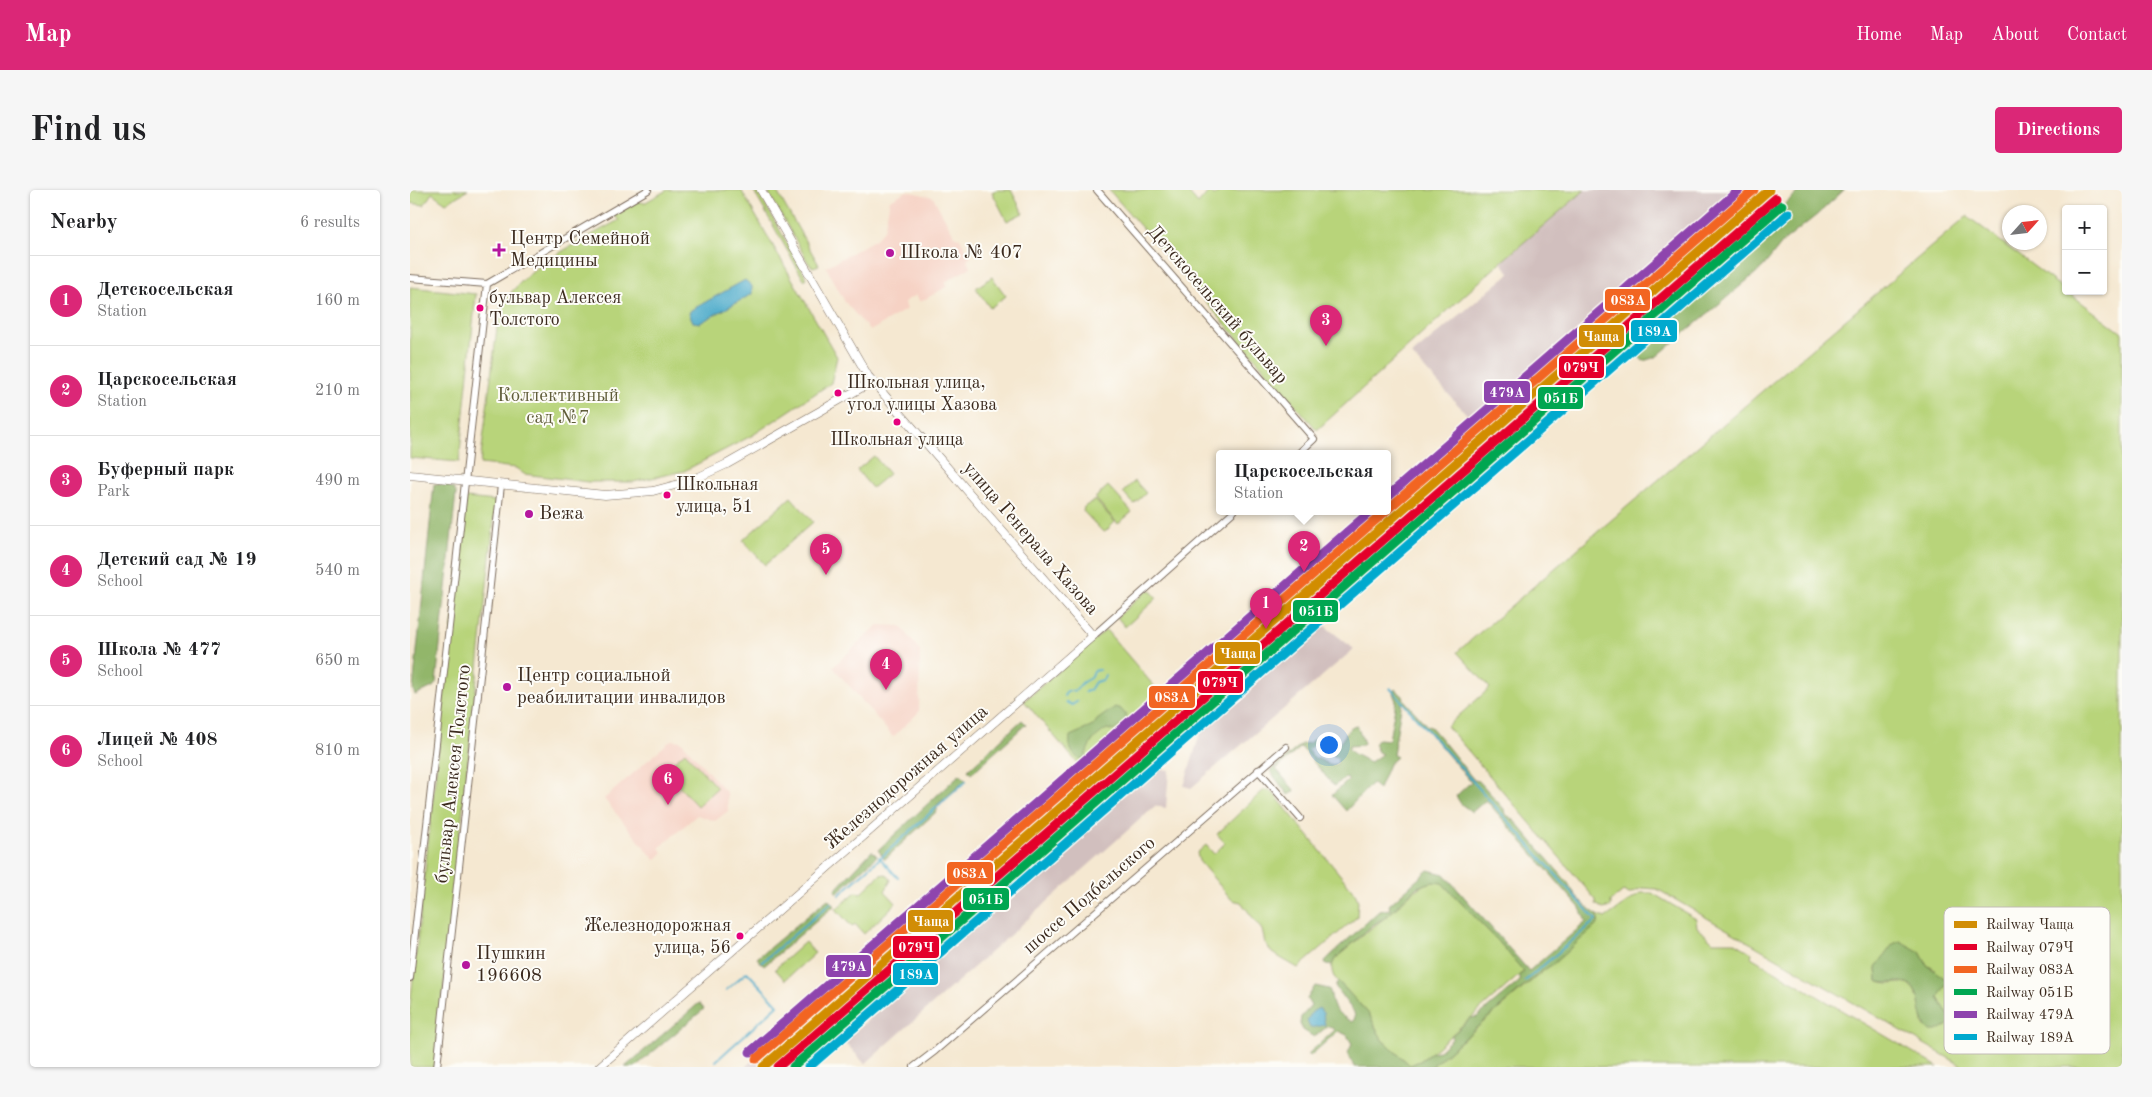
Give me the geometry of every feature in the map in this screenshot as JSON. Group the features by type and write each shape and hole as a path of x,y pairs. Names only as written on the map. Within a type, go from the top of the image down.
{"street":[{"path":"410,278 487,284 648,190"},
{"name":"улица Генерала Хазова","path":"761,190 859,362 873,381 1093,636"},
{"name":"Детскосельский бульвар","path":"1097,190 1314,440 1302,450"},
{"name":"бульвар Алексея Толстого","path":"410,978 487,284"},
{"path":"410,475 605,495 638,493 675,486 706,475 727,464 873,381"},
{"name":"бульвар Алексея Толстого","path":"438,1067 501,485"},
{"name":"Железнодорожная улица","path":"600,1067 1229,515"},
{"name":"шоссе Подбельского","path":"914,1067 935,1051 1286,747"},
{"path":"1258,770 1300,818"}],"shaded area":[{"path":"1585,190 1742,190 1616,304 1612,299 1475,423 1412,355 1510,273 1501,262"},
{"name":"Школа № 407","path":"907,191 933,197 954,235 957,238 959,237 971,257 967,260 971,267 945,282 948,286 920,302 916,295 904,302 907,309 870,331 845,302 826,267 876,239 884,230 890,200"},
{"path":"1316,619 1354,649 1191,788 1184,786 1206,714"},
{"path":"878,625 901,626 920,651 919,712 893,737 833,667"},
{"path":"671,740 681,741 727,793 728,811 715,821 697,815 659,848 663,852 655,860 604,799"},
{"path":"1161,769 1169,770 1166,808 1155,806 865,1064 844,1041 1133,787"},
{"path":"825,1001 834,1022 782,1067 745,1067 788,1029"}],"green space":[{"path":"410,190 468,190 446,203 432,193 424,205 410,203"},
{"path":"667,190 741,190 837,357 831,383 753,435 684,471 633,482 588,482 524,474 516,468 480,464 499,312 508,297 520,283 552,258 619,220 613,215 638,201 644,203"},
{"path":"753,190 757,190 807,278 804,280"},
{"path":"767,190 776,190 819,265 813,267 809,264"},
{"path":"996,190 1011,190 1023,213 1007,221 992,192"},
{"path":"1109,190 1186,190 1198,204 1209,191 1214,196 1221,190 1585,190 1501,262 1317,430"},
{"path":"1800,190 1844,190 1782,243 1763,267 1656,357 1643,361 1618,336 1625,334 1646,311 1664,307 1692,284 1726,264 1731,251 1749,235 1757,231"},
{"path":"1967,216 2002,242 2002,250 2012,250 2062,288 2062,295 2072,295 2122,333 2122,1067 1964,1067 1657,889 1642,888 1629,894 1623,891 1611,901 1611,907 1603,909 1596,904 1596,900 1447,726 1490,688 1457,652"},
{"path":"992,277 1006,296 990,308 976,288"},
{"name":"Коллективный сад №7","path":"410,287 476,294 459,462 410,458"},
{"path":"874,456 889,474 872,488 857,470"},
{"path":"1135,481 1146,493 1134,504 1123,492"},
{"path":"434,484 450,486 456,493 436,683 433,687 415,695 413,690"},
{"path":"1108,486 1132,512 1118,524 1095,498"},
{"path":"791,497 813,522 765,565 743,540"},
{"path":"466,498 496,501 435,1067 410,1067 410,1007"},
{"path":"1095,500 1115,522 1105,532 1083,511 1084,507"},
{"path":"1149,589 1157,598 1125,627 1117,617"},
{"path":"1106,630 1160,693 1080,766 1024,701"},
{"path":"1395,689 1427,726 1431,727 1474,780 1479,781 1504,809 1505,814 1514,820 1581,901 1598,915 1598,924 1431,1067 1354,1067 1348,1053 1352,1044 1347,1035 1338,1031 1310,1056 1308,1054 1335,1030 1328,1026 1314,1037 1303,1030 1300,1024 1301,1017 1311,1006 1307,999 1315,986 1329,989 1334,1008 1352,1022 1355,1018 1354,1012 1335,987 1338,981 1369,1014 1382,1040 1410,1065 1420,1061 1432,1052 1439,1051 1452,1039 1452,1035 1471,1018 1477,1017 1520,981 1518,976 1524,972 1499,942 1442,883 1433,882 1417,887 1387,916 1373,925 1335,959 1332,965 1326,964 1325,961 1329,957 1379,911 1390,909 1389,905 1428,870 1444,874 1529,971 1586,922 1580,908 1486,800 1472,812 1461,804 1456,796 1471,782 1402,701 1393,755 1397,757 1389,764 1379,789 1372,783 1346,811 1332,795 1349,780 1346,777 1334,786 1301,747 1276,769 1295,791 1288,795 1270,771 1302,744 1309,743 1323,733 1322,738 1308,750 1315,759 1319,759 1329,765 1337,764 1338,760 1332,754 1351,727 1357,726 1364,743 1363,745 1349,746 1351,752 1369,763 1382,754 1378,752 1374,744 1378,739 1389,740 1396,701 1393,693"},
{"path":"1115,707 1121,709 1126,715 1126,722 1114,731 1107,729 1099,735 1090,744 1085,758 1079,759 1071,749 1070,736 1093,726 1097,720"},
{"path":"1022,720 1026,724 971,774 968,770"},
{"path":"685,752 717,788 697,806 664,770"},
{"path":"960,774 966,780 937,805 937,811 885,859 878,850"},
{"path":"1264,790 1269,790 1274,794 1355,893 1358,901 1357,917 1298,968 1272,953 1265,943 1262,930 1241,902 1232,900 1199,861 1197,853 1206,845 1214,854 1225,843 1217,834"},
{"path":"872,851 877,856 837,893 835,890"},
{"path":"886,874 891,880 885,891 896,903 864,934 855,924 852,927 836,909 856,892 861,893 880,875"},
{"path":"1437,881 1442,883 1524,971 1432,1052 1420,1061 1410,1065 1382,1040 1369,1014 1334,977 1332,966 1335,959 1416,890"},
{"path":"1641,893 1652,893 1696,919 1697,927 1713,942 1734,942 1752,953 1751,957 1938,1067 1431,1067 1598,924 1598,915 1605,918"},
{"path":"828,899 834,906 764,966 757,958"},
{"path":"1900,941 1920,952 1927,965 1944,978 1944,988 1938,998 1944,1008 1944,1027 1937,1031 1930,1031 1923,1020 1917,994 1909,984 1877,981 1876,967 1893,944"},
{"path":"805,942 815,953 785,980 775,969"},
{"path":"699,1003 704,1009 635,1067 625,1067"}],"water":[{"path":"745,280 752,286 752,294 700,323 693,322 689,313 691,310"},
{"path":"1319,1008 1323,1013 1325,1025 1310,1028 1307,1021 1312,1012"}],"waterway":[{"path":"1064,696 1067,691 1075,691 1083,682 1092,677 1094,671 1099,670"},
{"path":"1085,692 1090,690 1095,682 1103,680 1105,675"},
{"path":"1390,688 1596,920 1525,981"},
{"path":"1066,702 1072,705 1078,701"},
{"path":"839,895 966,781"},
{"path":"879,857 898,878"},
{"path":"762,962 831,903"},
{"path":"716,1061 778,1005 747,972 726,990"}],"railway":[{"path":"999,840 1146,712 1187,665 1201,656 1224,647 1374,515"}],"rail line":[{"name":"479А","path":"1391,493 1739,190"},
{"name":"083А","path":"1391,506 1754,190"},
{"name":"Чаща","path":"763,1067 1769,190"},
{"name":"079Ч","path":"778,1067 1776,198"},
{"name":"051Б","path":"793,1067 1782,205"},
{"name":"189А","path":"809,1067 1789,213"},
{"name":"479А","path":"750,1052 1366,515"},
{"name":"083А","path":"756,1059 1381,515"}],"place":[{"name":"Центр Семейной Медицины","path":"499,250"},
{"name":"Школа № 407","path":"890,253"},
{"name":"бульвар Алексея Толстого","path":"480,308"},
{"name":"Буферный парк","path":"1326,346"},
{"name":"Школьная улица, угол улицы Хазова","path":"838,393"},
{"name":"Школьная улица","path":"897,422"},
{"name":"Школьная улица, 51","path":"667,495"},
{"name":"Вежа","path":"529,514"},
{"name":"Царскосельская","path":"1304,572"},
{"name":"Школа № 477","path":"826,575"},
{"name":"Детскосельская","path":"1266,629"},
{"name":"Центр социальной реабилитации инвалидов","path":"507,687"},
{"name":"Детский сад № 19","path":"886,690"},
{"name":"Лицей № 408","path":"668,805"},
{"name":"Железнодорожная улица, 56","path":"740,936"},
{"name":"Пушкин 196608","path":"466,965"}]}
